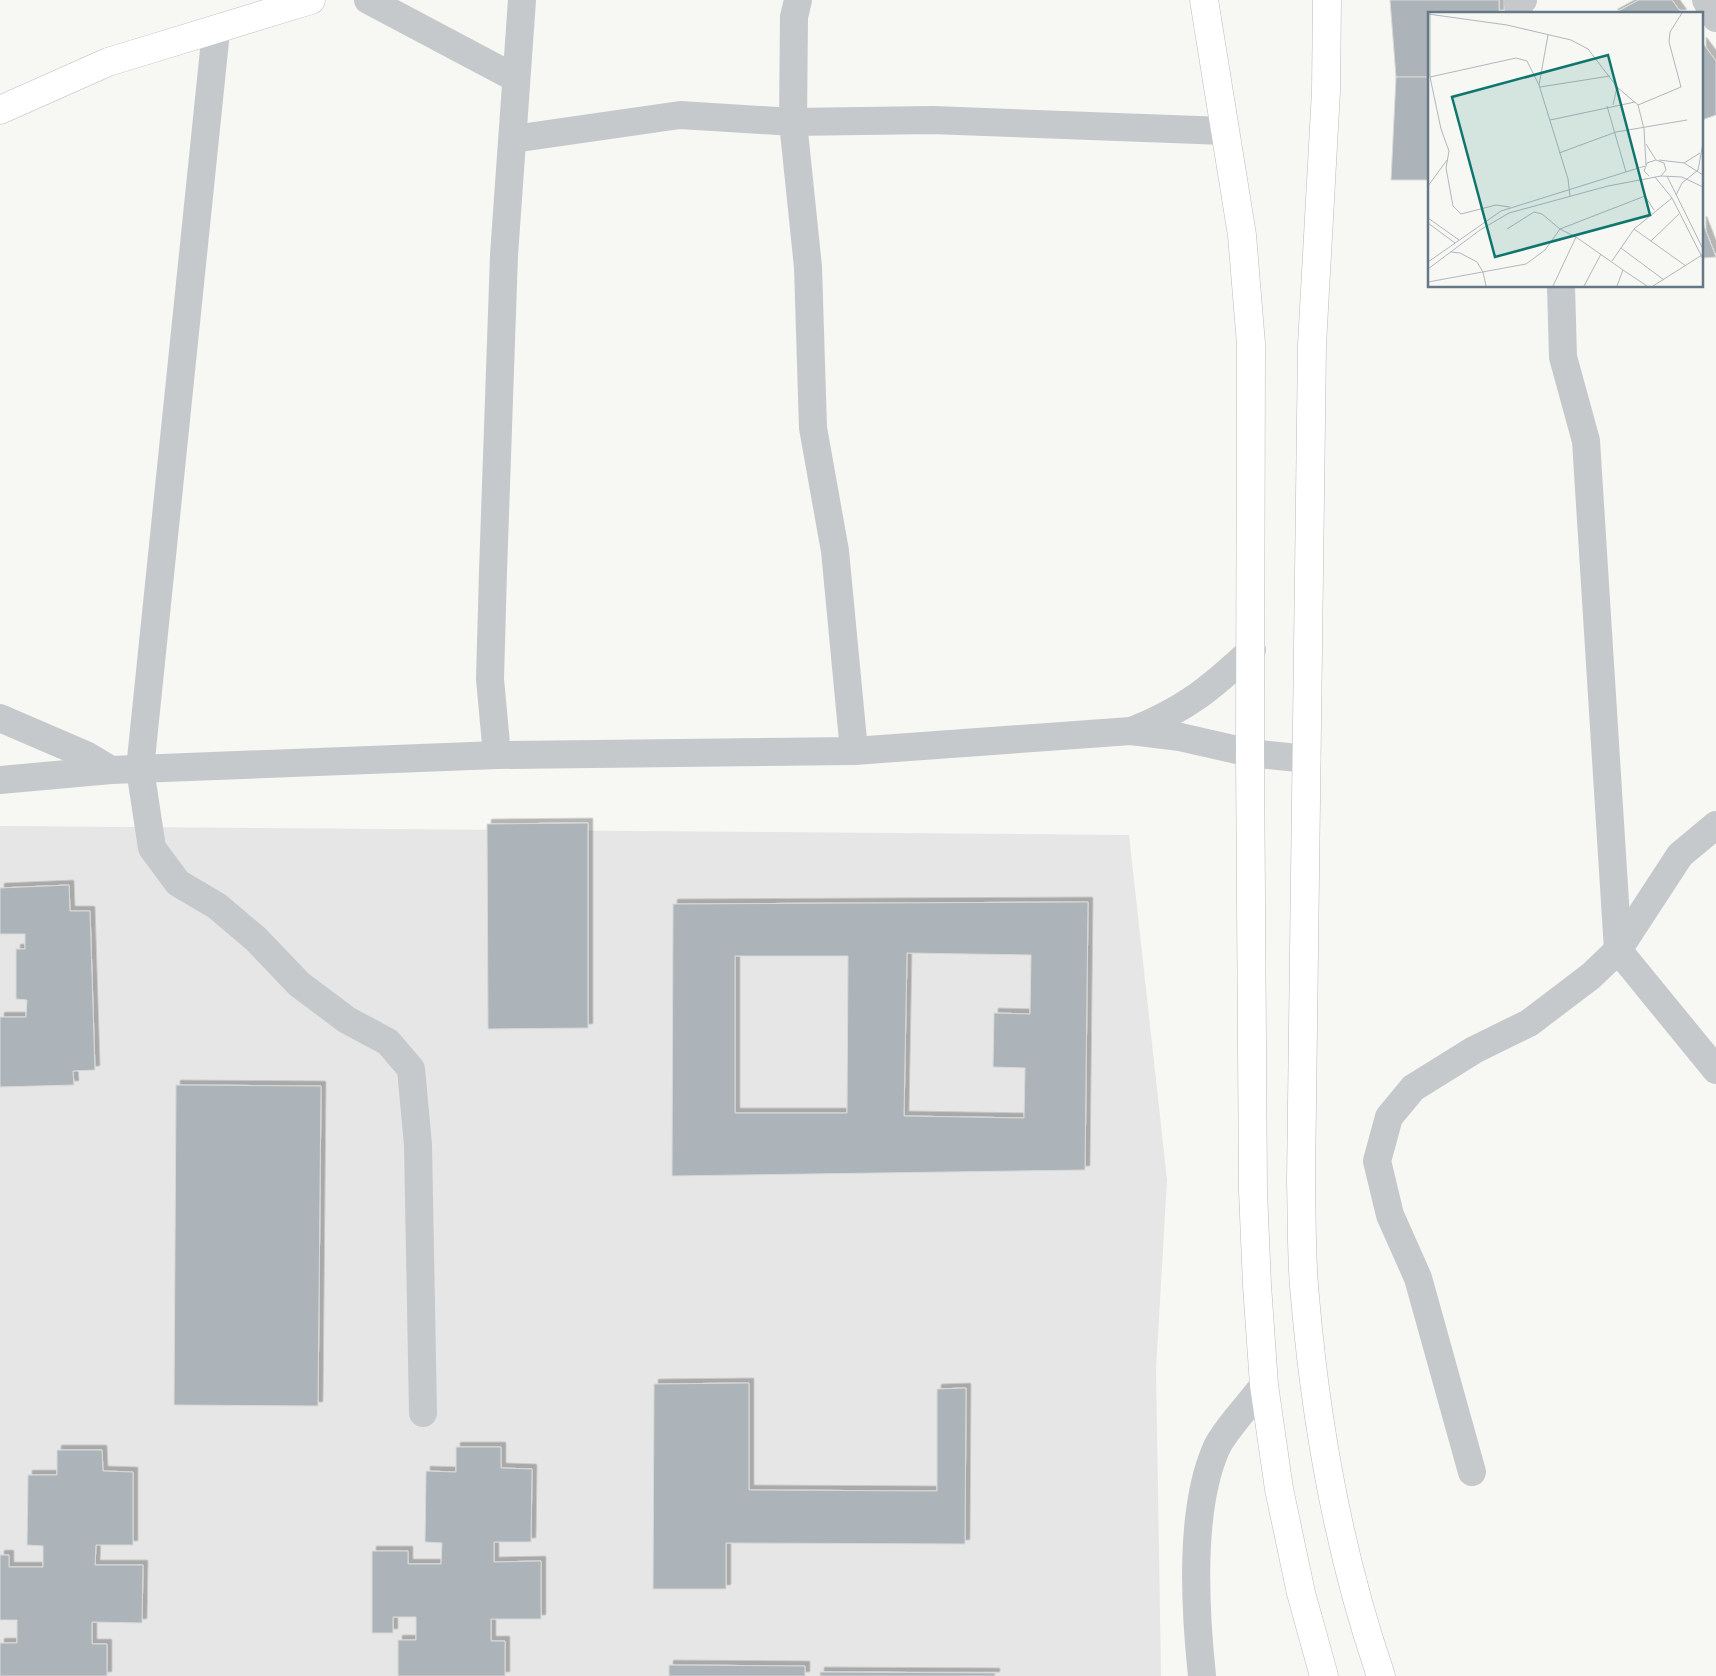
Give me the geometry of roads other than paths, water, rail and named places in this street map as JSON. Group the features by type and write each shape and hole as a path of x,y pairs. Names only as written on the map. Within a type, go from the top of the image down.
{"main road":[{"path":"0,110 108,62 216,31 311,0"},
{"path":"1204,0 1242,235 1250,344 1253,1191 1264,1385 1279,1489 1301,1593 1324,1676"},
{"path":"1327,0 1326,91 1312,345 1301,1180 1304,1296 1317,1412 1339,1526 1368,1638 1381,1676"}],"street":[{"path":"368,0 515,78"},
{"path":"496,755 490,682 492,572 504,255 514,139 515,78 522,0"},
{"path":"798,0 794,16 793,122 808,267 812,428 835,551 854,751"},
{"path":"1519,12 1518,3 1523,0"},
{"path":"1706,0 1716,18"},
{"path":"216,31 140,769 152,848 178,883 217,906 256,939 300,984 347,1020 388,1042 411,1068 418,1145 423,1413"},
{"path":"514,139 680,115 793,122 932,120 1226,131"},
{"path":"1561,288 1563,357 1586,441 1618,950 1716,1070"},
{"path":"1131,731 1166,717 1198,698 1252,650"},
{"path":"0,718 86,756 111,770"},
{"path":"0,780 111,770 496,755 854,751 1131,731 1180,736 1250,753 1307,759"},
{"path":"1472,1472 1418,1278 1390,1215 1376,1161 1389,1117 1413,1088 1474,1050 1529,1023 1591,976 1618,950 1680,855 1716,825"},
{"path":"1202,1676 1198,1640 1197,1525 1205,1479 1217,1447 1264,1385"}]}
